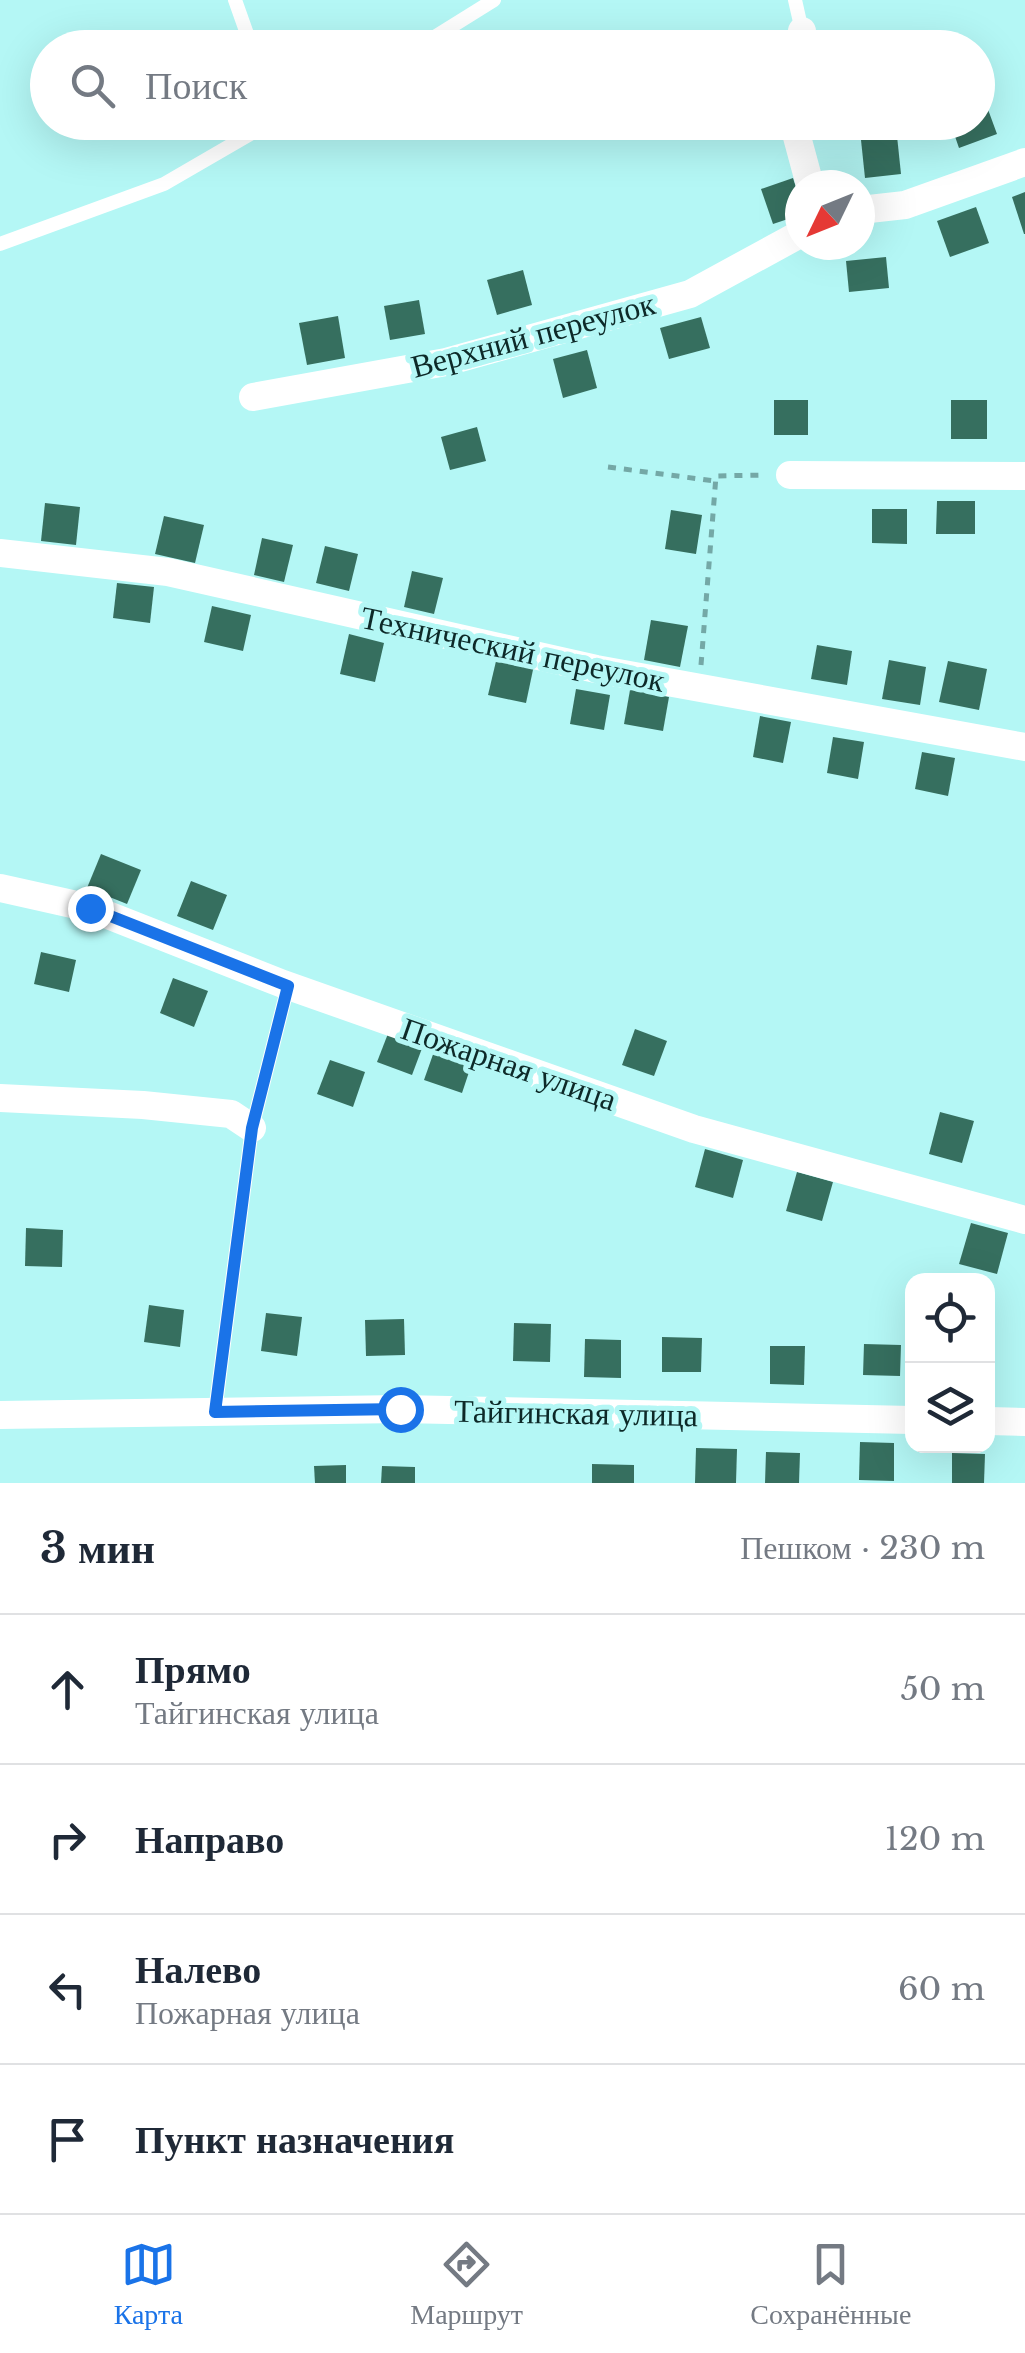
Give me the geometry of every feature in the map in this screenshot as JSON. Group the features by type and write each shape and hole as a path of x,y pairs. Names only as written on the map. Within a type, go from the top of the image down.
{"street":[{"path":"798,140 806,170"},
{"path":"875,209 905,206 1025,162"},
{"name":"Верхний переулок","path":"253,397 446,362 690,294 785,242"},
{"path":"790,475 1025,476"},
{"name":"Технический переулок","path":"0,553 168,572 596,669 1025,748"},
{"name":"Пожарная улица","path":"0,888 90,908 288,986 694,1130 1025,1220"},
{"path":"0,1098 231,1114 252,1128"},
{"name":"Тайгинская улица","path":"0,1415 400,1409 905,1420"},
{"path":"995,1421 1025,1422"}],"lane":[{"path":"235,0 246,30"},
{"path":"446,30 494,0"},
{"path":"795,0 799,30"},
{"path":"0,244 164,184 241,140"},
{"path":"215,1412 252,1128 288,986"}],"path":[{"path":"608,466 715,481"},
{"path":"699,688 716,476 790,475"}],"building":[{"path":"861,140 897,140 901,174 875,177 875,170 864,170"},
{"path":"956,140 981,140 959,148"},
{"path":"785,181 785,220 773,224 761,189"},
{"path":"1025,192 1025,234 1024,234 1012,197"},
{"path":"976,207 989,243 950,257 937,221"},
{"path":"886,257 889,288 849,292 846,261"},
{"path":"523,270 532,305 497,315 487,280"},
{"path":"419,300 425,334 390,340 384,306"},
{"path":"338,316 345,358 307,365 299,323"},
{"path":"701,317 710,348 669,359 660,328"},
{"path":"587,350 597,388 563,398 553,359"},
{"path":"774,400 808,400 808,435 774,435"},
{"path":"951,400 987,400 987,439 951,439"},
{"path":"477,427 486,461 450,470 441,437"},
{"path":"937,501 975,501 975,534 936,534"},
{"path":"45,503 80,507 76,545 41,541"},
{"path":"872,509 907,509 907,544 872,543"},
{"path":"671,510 702,515 696,554 665,549"},
{"path":"164,516 204,525 195,563 155,554"},
{"path":"262,538 293,545 284,582 254,575"},
{"path":"325,546 358,554 349,591 316,583"},
{"path":"412,571 443,578 434,614 404,607"},
{"path":"117,583 154,587 150,623 113,618"},
{"path":"212,606 251,615 243,651 204,642"},
{"path":"651,620 688,626 680,667 644,660"},
{"path":"349,634 384,643 375,682 340,674"},
{"path":"817,645 852,651 847,685 811,679"},
{"path":"497,657 534,665 526,703 488,695"},
{"path":"889,660 926,667 920,705 882,699"},
{"path":"948,661 987,669 979,710 939,702"},
{"path":"576,689 610,695 604,730 570,724"},
{"path":"630,690 669,697 663,731 624,724"},
{"path":"760,716 791,722 783,763 753,757"},
{"path":"833,737 864,742 858,779 827,773"},
{"path":"922,752 955,758 948,796 915,789"},
{"path":"101,854 141,870 127,904 87,888"},
{"path":"191,881 227,895 213,930 177,916"},
{"path":"41,952 76,960 69,992 34,984"},
{"path":"173,978 208,991 194,1027 160,1013"},
{"path":"635,1029 667,1041 654,1076 622,1065"},
{"path":"389,1031 424,1043 412,1075 377,1062"},
{"path":"437,1043 474,1057 462,1093 424,1080"},
{"path":"330,1060 365,1072 353,1107 317,1094"},
{"path":"940,1112 974,1121 962,1163 929,1154"},
{"path":"705,1149 743,1160 733,1198 695,1187"},
{"path":"797,1172 833,1182 822,1221 786,1211"},
{"path":"971,1223 1008,1233 997,1274 959,1264"},
{"path":"26,1228 63,1230 62,1267 25,1266"},
{"path":"149,1305 184,1310 180,1347 144,1342"},
{"path":"266,1313 302,1317 297,1356 261,1351"},
{"path":"404,1319 405,1355 366,1356 365,1320"},
{"path":"514,1323 551,1324 550,1362 513,1361"},
{"path":"662,1337 702,1338 701,1372 662,1372"},
{"path":"585,1339 621,1340 621,1378 584,1377"},
{"path":"864,1344 901,1345 900,1376 863,1375"},
{"path":"770,1346 805,1346 804,1385 770,1384"},
{"path":"860,1442 894,1443 894,1481 859,1480"},
{"path":"696,1448 737,1449 736,1483 695,1483"},
{"path":"766,1452 800,1453 799,1483 765,1483"},
{"path":"952,1453 985,1454 984,1483 952,1483"},
{"path":"592,1464 634,1465 634,1483 592,1483"},
{"path":"346,1465 346,1483 315,1483 314,1466"},
{"path":"382,1466 415,1467 415,1483 381,1483"}],"route":[{"path":"90,908 288,986 252,1128 215,1412 400,1409"}]}
